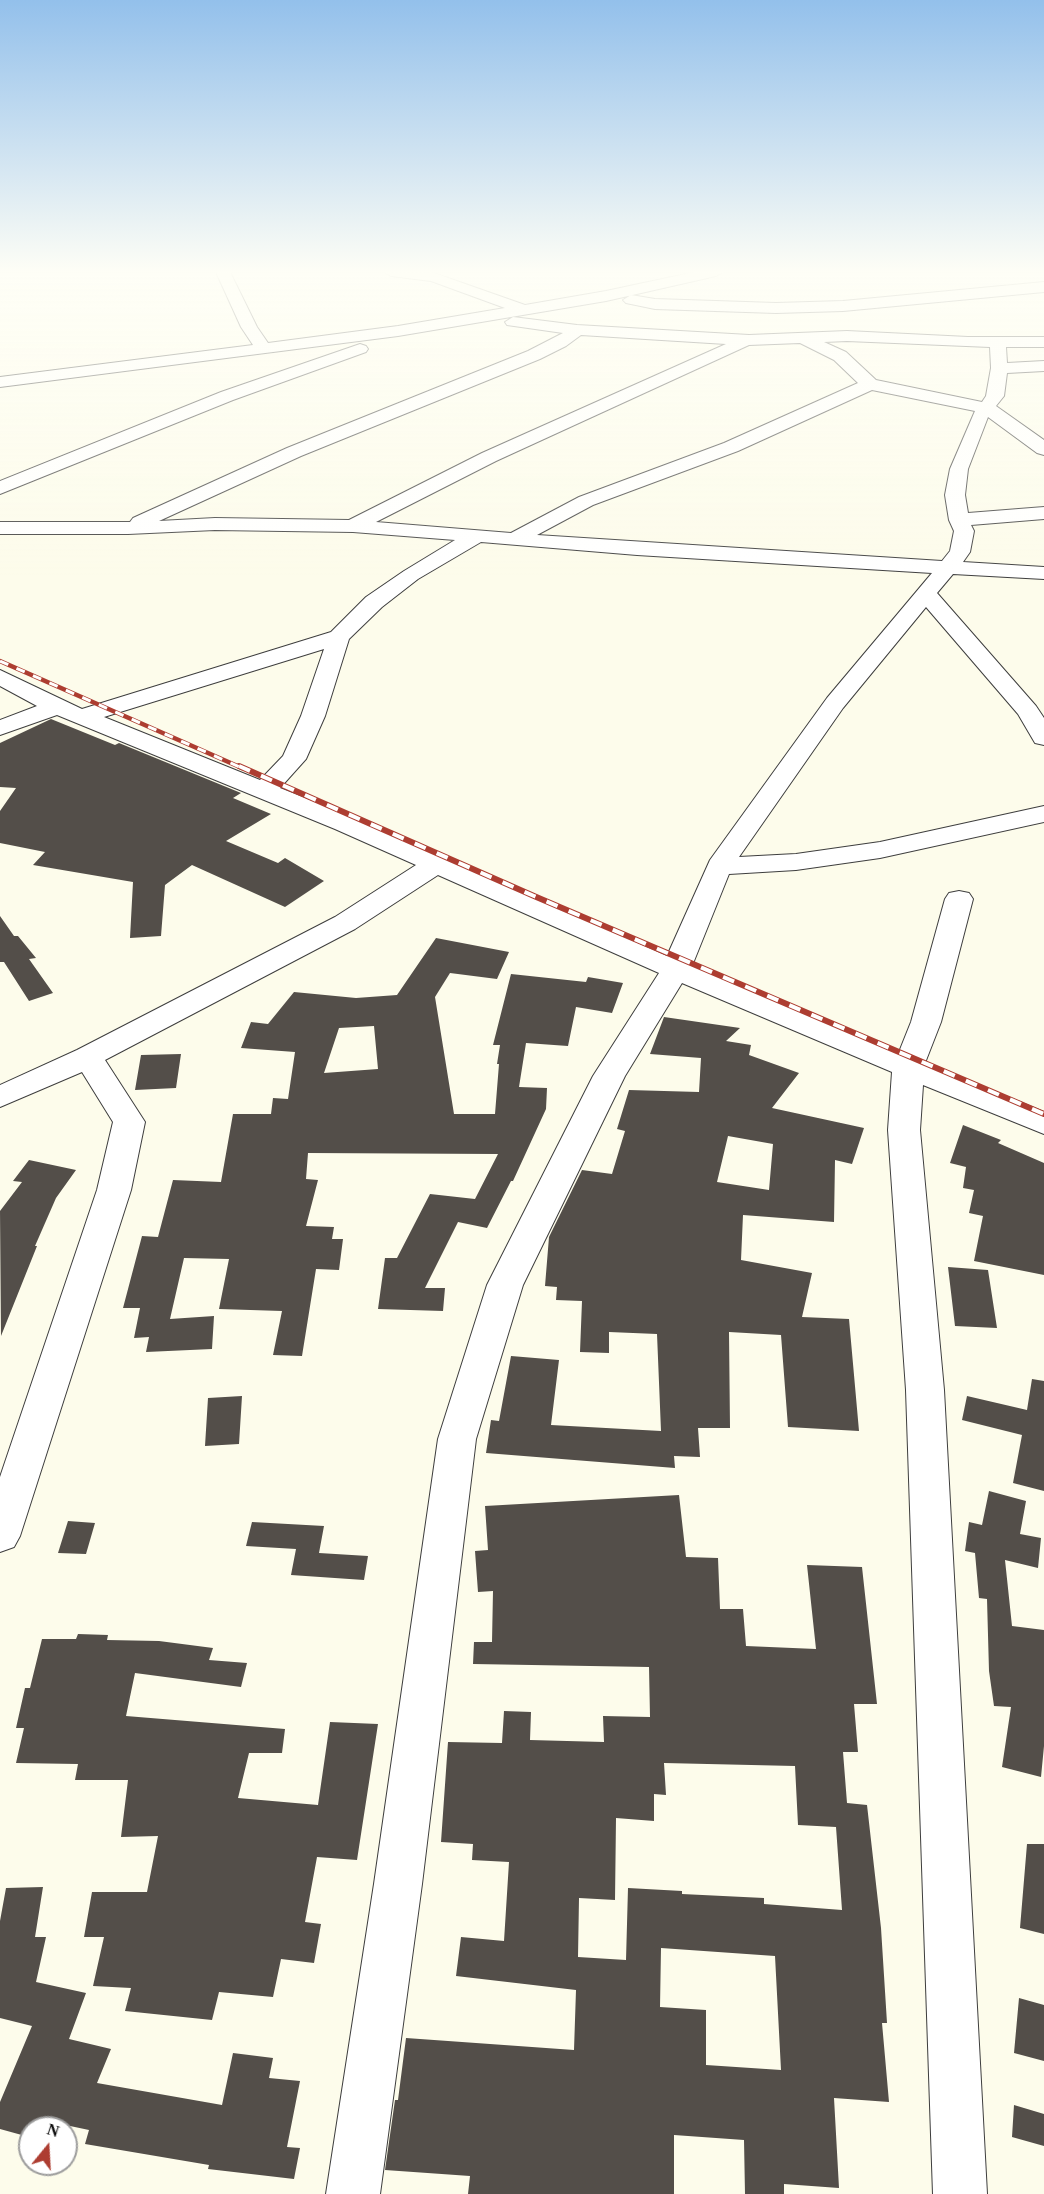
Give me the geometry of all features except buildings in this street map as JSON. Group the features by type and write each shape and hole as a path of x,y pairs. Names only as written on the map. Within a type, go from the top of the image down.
{"street":[{"path":"0,382 59,374"},
{"path":"0,488 227,396 288,374"},
{"path":"128,528 304,448 486,374"},
{"path":"352,526 500,452 669,374"},
{"path":"858,374 870,384 987,408 1044,449"},
{"path":"353,2194 398,1884 457,1439 505,1285 609,1076 676,969 719,866 835,703 960,552 964,531 959,520 955,495 959,469 980,416 995,396 998,374"},
{"path":"514,539 586,501 732,447 870,384"},
{"path":"1025,434 1044,434"},
{"path":"959,520 1044,513"},
{"path":"0,528 128,528 214,524 352,526 514,539 938,581 1044,573"},
{"path":"263,791 294,759 313,716 339,637 374,602 411,575 477,536"},
{"path":"938,581 1036,712 1044,738"},
{"path":"0,728 69,712 339,637"},
{"path":"0,677 69,712 345,823 676,969 1044,1124"},
{"path":"719,866 796,862 880,850 1044,814"},
{"path":"0,1097 88,1057 345,923 437,864"},
{"path":"959,899 926,1022 908,1068 904,1130 925,1390 960,2194"},
{"path":"0,1536 114,1190 129,1122 88,1057"}],"railway":[{"path":"0,661 242,768"},
{"path":"239,766 534,896 1044,1114"}]}
